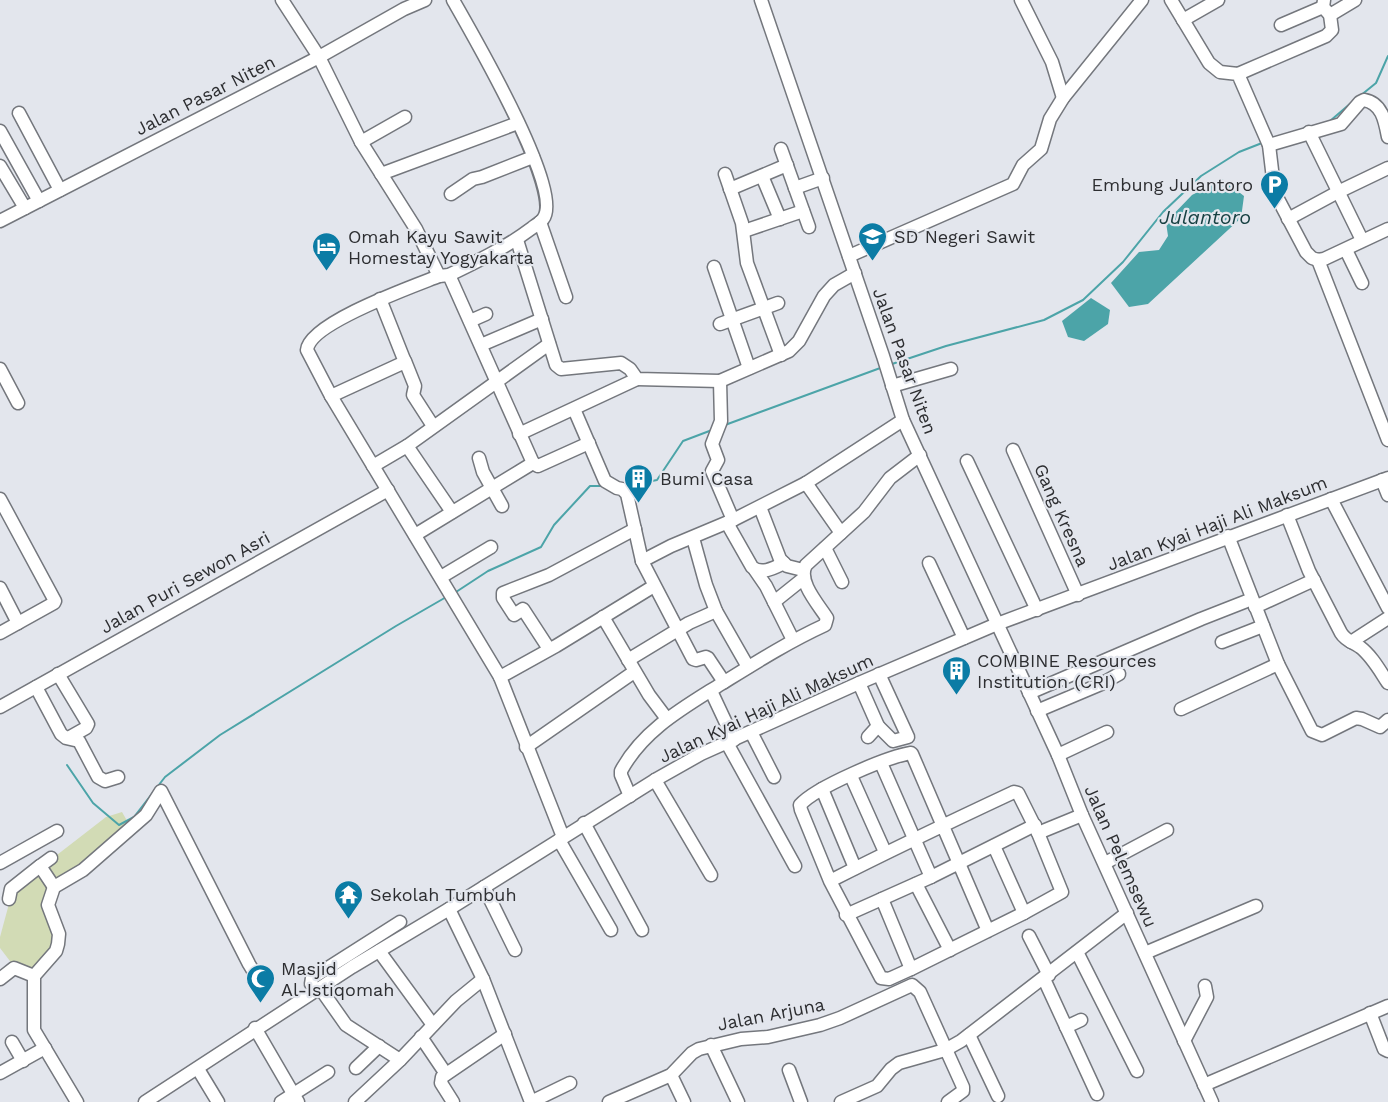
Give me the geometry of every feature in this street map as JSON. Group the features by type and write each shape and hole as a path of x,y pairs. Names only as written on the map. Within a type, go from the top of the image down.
{"street":[{"path":"282,0 319,57 361,142 416,228 470,321 533,463 538,466 590,443"},
{"name":"Jalan Pasar Niten","path":"0,221 425,0"},
{"path":"453,0 506,97 533,158 547,197 548,208 544,219 517,240 444,276 380,300 323,329 307,346 308,355 500,677 561,838 611,930"},
{"name":"Jalan Pasar Niten","path":"761,0 884,356 903,420 997,624"},
{"path":"1021,0 1049,55 1063,98"},
{"path":"849,256 1014,184 1023,165 1041,149 1050,118 1063,98 1142,0"},
{"path":"1171,0 1213,66 1220,72 1238,74 1326,36 1332,30 1326,7"},
{"path":"1182,20 1218,0"},
{"path":"1281,25 1326,7 1355,0"},
{"path":"1238,74 1267,140 1274,187 1306,252 1318,260 1346,250 1388,229"},
{"path":"1267,140 1328,129 1341,124 1364,100 1374,104 1386,114 1388,137"},
{"path":"18,113 60,190"},
{"path":"361,142 405,117"},
{"path":"381,174 518,123"},
{"path":"0,131 39,201"},
{"path":"1309,132 1362,240"},
{"path":"781,149 809,227"},
{"path":"451,194 473,179 533,158"},
{"path":"730,189 787,165"},
{"path":"0,166 25,208"},
{"path":"1288,219 1388,168"},
{"path":"725,174 744,231 746,258 781,355"},
{"path":"762,176 780,219"},
{"path":"795,188 823,178"},
{"path":"744,231 803,211"},
{"path":"540,222 566,297"},
{"path":"517,240 556,365 561,369 621,363 630,369 637,379"},
{"path":"1346,250 1362,283"},
{"path":"1318,260 1388,440"},
{"path":"714,267 749,368"},
{"path":"519,434 637,379 720,381 781,355 797,344 815,309 828,291 838,282 855,273"},
{"path":"380,300 416,386 413,395 433,426"},
{"path":"720,324 778,303"},
{"path":"470,321 486,315"},
{"path":"481,345 542,319"},
{"path":"373,466 407,446 549,344"},
{"path":"331,396 403,364 405,361"},
{"path":"0,369 18,402"},
{"path":"892,386 951,369"},
{"path":"720,381 721,421 712,444 718,460 712,472 730,522 793,640"},
{"path":"574,409 605,481 627,494 642,561 693,659 708,658 724,682"},
{"path":"642,561 671,546 730,522 806,483 903,420"},
{"path":"407,446 452,512"},
{"name":"Gang Kresna","path":"1013,450 1078,595"},
{"path":"774,602 804,574 825,548 864,512 883,485 920,454"},
{"path":"479,458 502,506"},
{"path":"967,461 1036,610"},
{"path":"415,535 533,463"},
{"path":"1385,479 1388,495"},
{"name":"Jalan Kyai Haji Ali Maksum","path":"348,962 379,951 584,823 701,754 997,624 1385,479"},
{"path":"806,483 841,533"},
{"name":"Jalan Puri Sewon Asri","path":"0,706 388,490"},
{"path":"0,499 55,600 54,603 0,633"},
{"path":"1330,499 1388,608"},
{"path":"630,796 621,776 622,768 643,740 667,719 724,682 827,622 804,574 794,570 780,559 760,507"},
{"path":"1287,515 1314,580 1341,633 1369,655 1388,683"},
{"path":"549,650 523,609 510,618 503,597 505,592 549,575 635,529"},
{"path":"1228,536 1278,664 1312,731 1322,735 1356,718 1385,726"},
{"path":"693,538 716,611 748,667"},
{"path":"441,577 491,547"},
{"path":"825,548 842,582"},
{"path":"929,562 964,638"},
{"path":"755,570 762,571 784,563"},
{"path":"1029,693 1201,619 1254,603 1314,580"},
{"path":"500,677 654,586"},
{"path":"0,588 18,623"},
{"path":"628,660 677,629 716,611"},
{"path":"603,617 634,672 667,719"},
{"path":"1351,642 1388,618"},
{"name":"Jalan Pelemsewu","path":"997,624 1058,755 1082,814 1212,1102"},
{"path":"1222,642 1265,630 1280,629"},
{"path":"1180,709 1278,664"},
{"path":"526,747 634,672"},
{"path":"58,674 88,724 86,728 70,738"},
{"path":"859,683 878,726 893,741 908,737 879,674"},
{"path":"1037,711 1119,674"},
{"path":"36,687 61,734 66,738 79,741 101,780 108,781 118,777"},
{"path":"711,691 731,741 795,866"},
{"path":"868,737 878,726"},
{"path":"751,732 774,777"},
{"path":"1058,755 1107,732"},
{"path":"830,881 885,852 914,838 941,826 1014,792 1018,793 1036,829 1062,892 1024,913 988,931 950,950 911,969 889,979 880,978 830,881 800,807 802,803 822,789 909,753 912,754 941,826 988,931"},
{"path":"881,763 932,877"},
{"path":"851,776 885,852"},
{"path":"655,780 711,875"},
{"path":"822,789 855,868"},
{"path":"54,887 83,870 146,815 161,791 261,984"},
{"path":"846,915 932,877 994,846 1082,814"},
{"path":"584,823 642,930"},
{"path":"1105,863 1167,830"},
{"path":"0,862 57,831"},
{"path":"34,842 46,861 54,887 48,905 59,934 56,951 34,976 34,1026 77,1102"},
{"path":"994,846 1024,913"},
{"path":"6,893 46,861"},
{"path":"916,884 950,950"},
{"path":"484,887 515,950"},
{"path":"882,899 911,969"},
{"path":"1145,953 1256,906"},
{"path":"449,909 483,979 531,1102 570,1083"},
{"path":"841,1102 877,1086 899,1063 945,1050 969,1035 1127,913"},
{"path":"400,922 348,962 311,979 311,984 346,1025 400,1059"},
{"path":"1029,936 1066,1027 1097,1094"},
{"path":"379,951 433,1025"},
{"path":"1077,952 1137,1071"},
{"path":"0,979 14,968 34,976"},
{"path":"363,1099 456,1001 483,979"},
{"name":"Jalan Arjuna","path":"609,1102 671,1075 692,1053 711,1045 768,1037 820,1025 912,985 920,992 945,1050"},
{"path":"1184,1041 1207,997 1205,986"},
{"path":"149,1101 255,1028 318,990"},
{"path":"1204,1085 1388,1006"},
{"path":"1370,1013 1384,1049 1388,1051"},
{"path":"1066,1027 1081,1020"},
{"path":"255,1028 295,1098"},
{"path":"453,1102 441,1083 442,1077 505,1034"},
{"path":"969,1035 998,1096"},
{"path":"422,1037 446,1074"},
{"path":"12,1042 23,1061"},
{"path":"711,1045 738,1102"},
{"path":"356,1068 379,1046"},
{"path":"0,1073 45,1048"},
{"path":"945,1050 963,1087 963,1091 948,1102"},
{"path":"198,1069 218,1102"},
{"path":"789,1070 801,1102"},
{"path":"281,1102 295,1098 328,1072"},
{"path":"671,1075 684,1102"},
{"path":"643,1089 646,1102"}],"green space":[{"path":"122,812 130,826 82,868 52,885 55,944 30,973 13,965 0,948 0,937 13,889 106,817"}],"water":[{"name":"Julantoro","path":"1222,179 1244,196 1241,218 1148,304 1129,307 1111,283 1139,252 1159,250 1168,236 1166,222 1192,195"},
{"path":"1091,298 1110,310 1108,324 1084,341 1068,337 1062,321"}],"waterway":[{"path":"1360,96 1376,83 1388,56"},
{"path":"1330,121 1351,103"},
{"path":"892,364 946,346 1044,320 1083,300 1123,262 1163,212 1201,176 1239,152 1262,143"},
{"path":"725,425 883,367"},
{"path":"627,486 657,480 683,441 712,430"},
{"path":"456,592 488,571 541,547 554,525 590,486 604,486"},
{"path":"67,765 93,803 119,825 134,817 165,777 220,735 448,596"}],"place":[{"name":"Embung Julantoro","path":"1274,210"},
{"name":"SD Negeri Sawit","path":"873,262"},
{"name":"Omah Kayu Sawit Homestay Yogyakarta","path":"327,272"},
{"name":"Bumi Casa","path":"639,504"},
{"name":"COMBINE Resources Institution (CRI)","path":"956,696"},
{"name":"Sekolah Tumbuh","path":"349,920"},
{"name":"Masjid Al-Istiqomah","path":"260,1004"}]}
